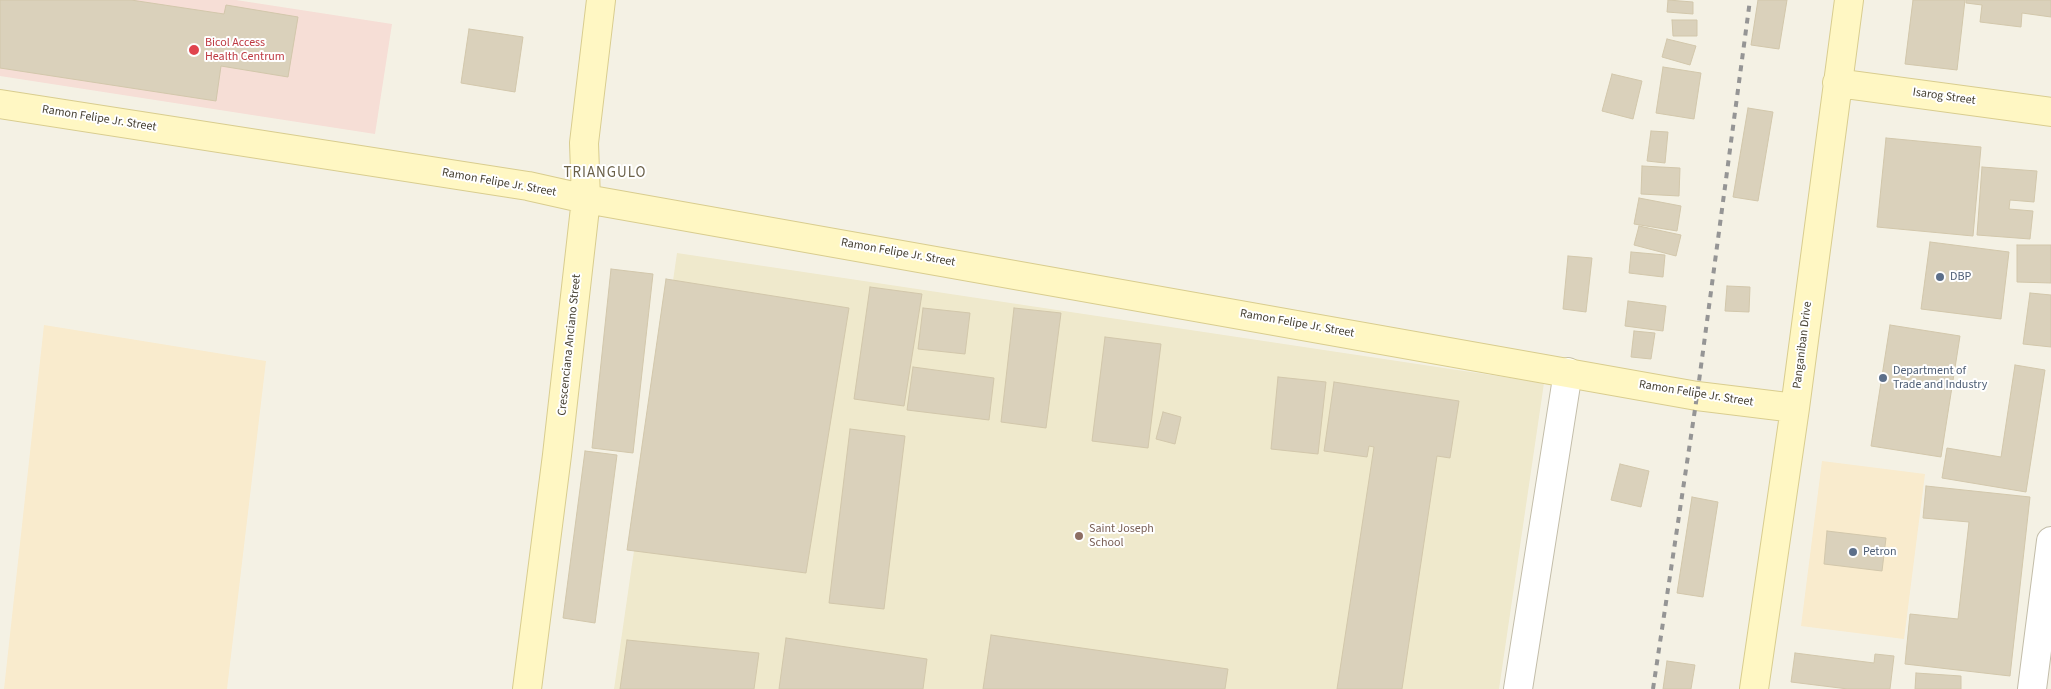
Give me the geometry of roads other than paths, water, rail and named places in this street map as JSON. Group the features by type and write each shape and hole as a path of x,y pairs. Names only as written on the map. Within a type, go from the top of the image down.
{"street":[{"name":"Crescenciana Anciano Street","path":"527,689 557,455 586,199 584,143 601,0"},
{"name":"Panganiban Drive","path":"1754,689 1795,408 1849,0"},
{"name":"Isarog Street","path":"1837,83 2051,112"},
{"name":"Ramon Felipe Jr. Street","path":"0,104 528,186 586,199 642,207 1697,396 1795,408"},
{"path":"1518,689 1568,372"},
{"path":"2032,689 2051,541"}],"railway":[{"path":"1653,689 1697,396 1750,0"}],"place":[{"name":"Bicol Access Health Centrum","path":"194,50"},
{"name":"DBP","path":"1940,277"},
{"name":"Department of Trade and Industry","path":"1883,378"},
{"name":"Saint Joseph School","path":"1079,536"},
{"name":"Petron","path":"1853,552"}],"district":[{"name":"TRIANGULO","path":"605,174"}]}
